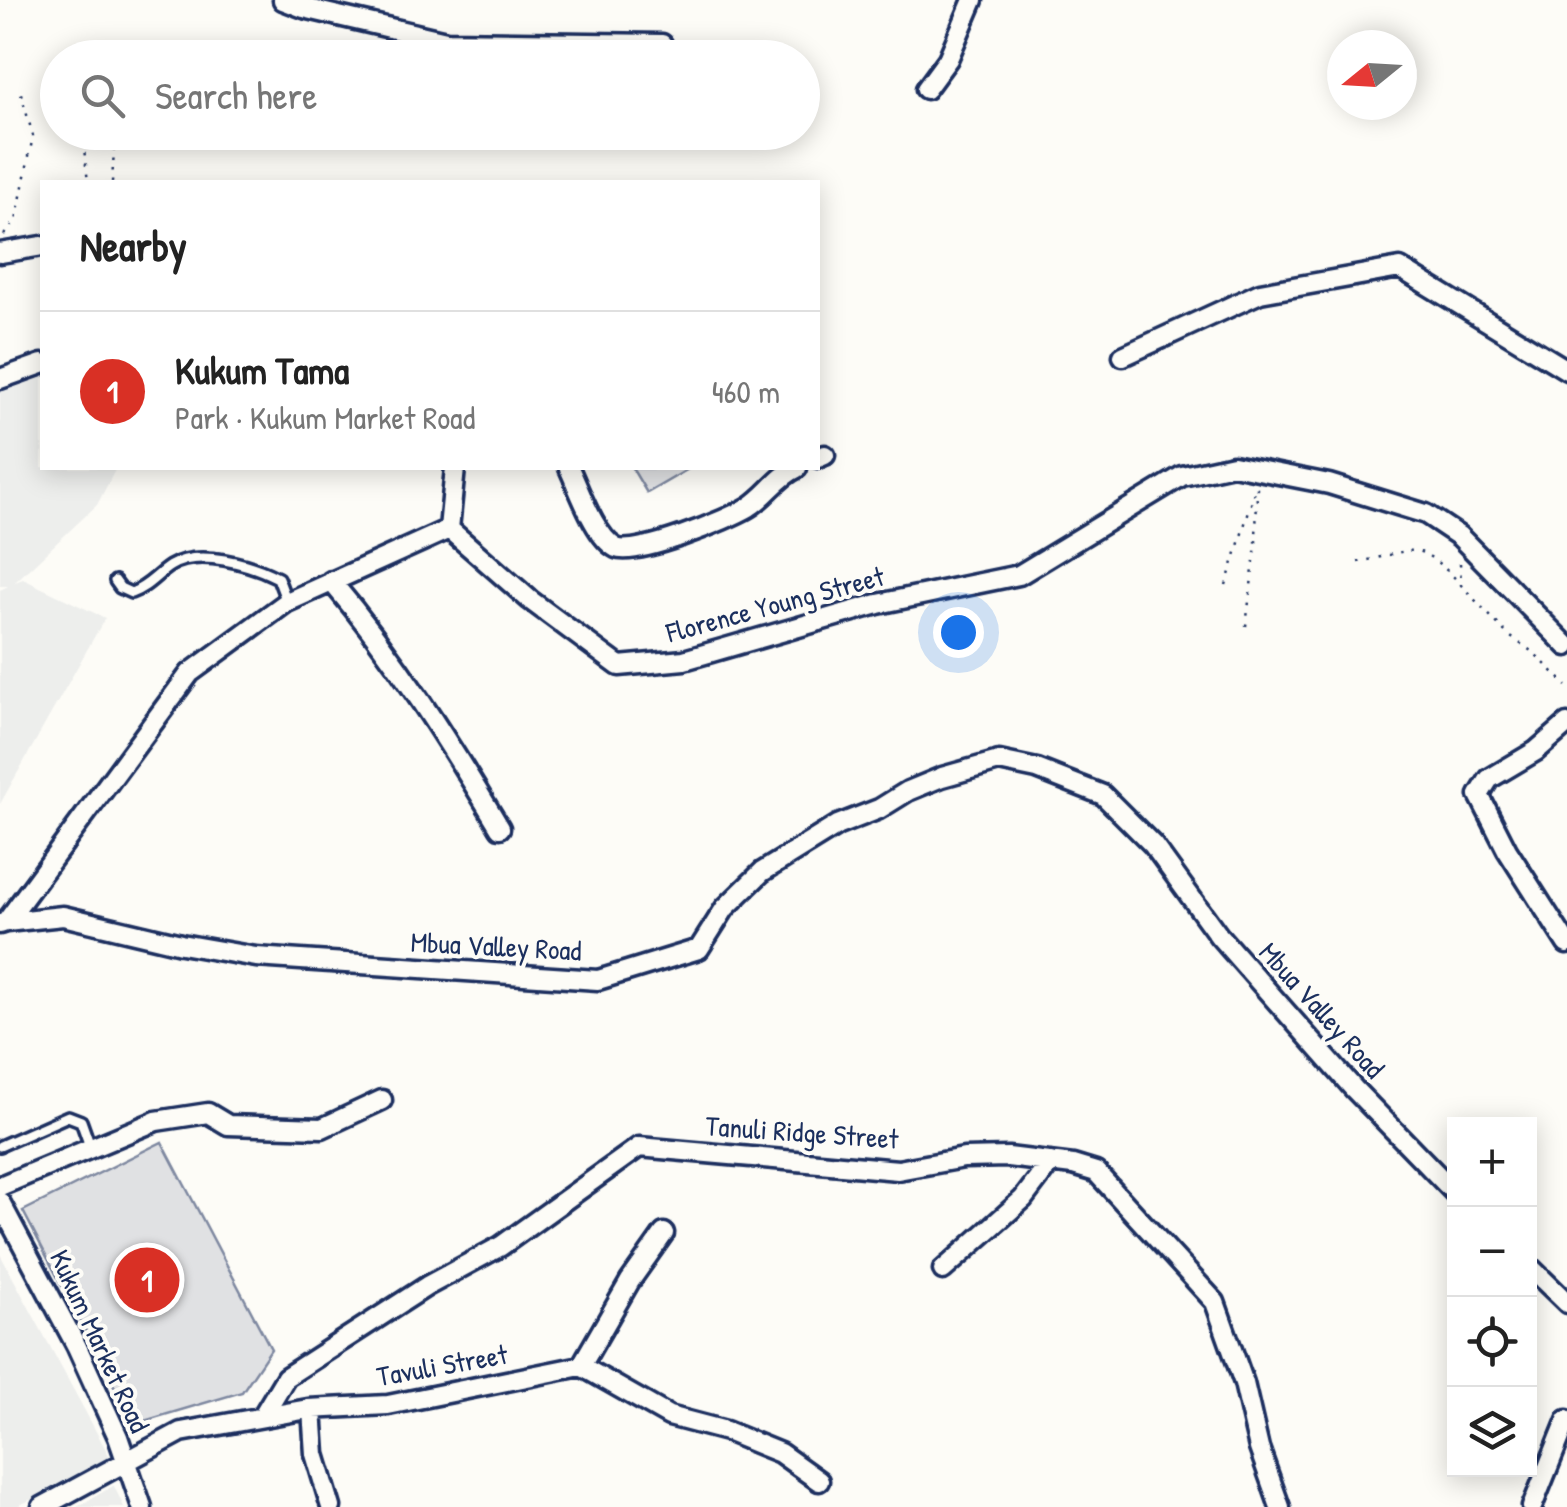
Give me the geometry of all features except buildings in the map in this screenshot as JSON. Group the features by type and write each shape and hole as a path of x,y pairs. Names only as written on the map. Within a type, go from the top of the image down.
{"street":[{"path":"284,0 446,40"},
{"path":"926,89 948,60 973,0"},
{"path":"0,253 40,246"},
{"path":"1122,356 1260,293 1400,268 1567,370"},
{"path":"0,379 40,365"},
{"name":"Florence Young Street","path":"449,529 530,600 619,666 684,660 878,604 1019,575 1182,476 1233,465 1330,484 1426,514 1462,539 1567,646"},
{"path":"3,923 190,673 287,602 449,529 455,470"},
{"path":"570,470 600,533 615,547 629,550 693,530 750,506 780,475 792,470"},
{"path":"331,581 381,641 434,717 500,828"},
{"path":"1567,724 1536,752 1489,779 1479,795 1507,850 1567,944"},
{"name":"Mbua Valley Road","path":"3,923 63,916 256,958 598,980 699,949 725,908 762,872 838,825 879,809 908,791 999,761 1037,769 1103,795 1152,845 1219,936 1354,1089 1447,1185"},
{"path":"0,1186 156,1121 208,1113 228,1125 322,1128 382,1100"},
{"name":"Tanuli Ridge Street","path":"262,1417 286,1376 427,1286 501,1246 638,1147 898,1170 964,1158 1008,1157 1096,1172 1215,1302 1244,1383 1280,1507"},
{"path":"943,1270 1023,1200 1051,1162"},
{"name":"Kukum Market Road","path":"0,1202 77,1347 118,1437 142,1507"},
{"path":"664,1233 630,1281 581,1366 669,1416 726,1431 780,1453 819,1480"},
{"path":"1537,1273 1567,1302"},
{"name":"Tavuli Street","path":"42,1507 180,1432 312,1409 388,1405 581,1366"},
{"path":"312,1409 315,1454 331,1507"},
{"path":"1532,1507 1567,1420"}],"lane":[{"path":"115,581 132,593 145,588 170,566 202,557 278,578 287,602"},
{"path":"0,1146 68,1116 81,1121 91,1149"}],"path":[{"path":"0,240 16,221 33,136 20,90"},
{"path":"84,150 88,180"},
{"path":"112,180 114,150"},
{"path":"1226,585 1257,484 1256,545 1246,626"},
{"path":"1461,584 1462,539"},
{"path":"1358,562 1414,548 1432,556 1508,634 1567,686"}],"shaded area":[{"path":"40,374 40,470 115,470 97,505 15,582 23,579 105,618 0,804 0,590 8,586 0,586 0,392"},
{"path":"633,470 687,470 647,493"},
{"path":"162,1142 271,1349 242,1392 134,1424 23,1211"},
{"path":"0,1254 111,1459 16,1507 0,1507"},
{"path":"113,1486 124,1507 77,1507"}],"place":[{"name":"Kukum Tama","path":"147,1280"}]}
